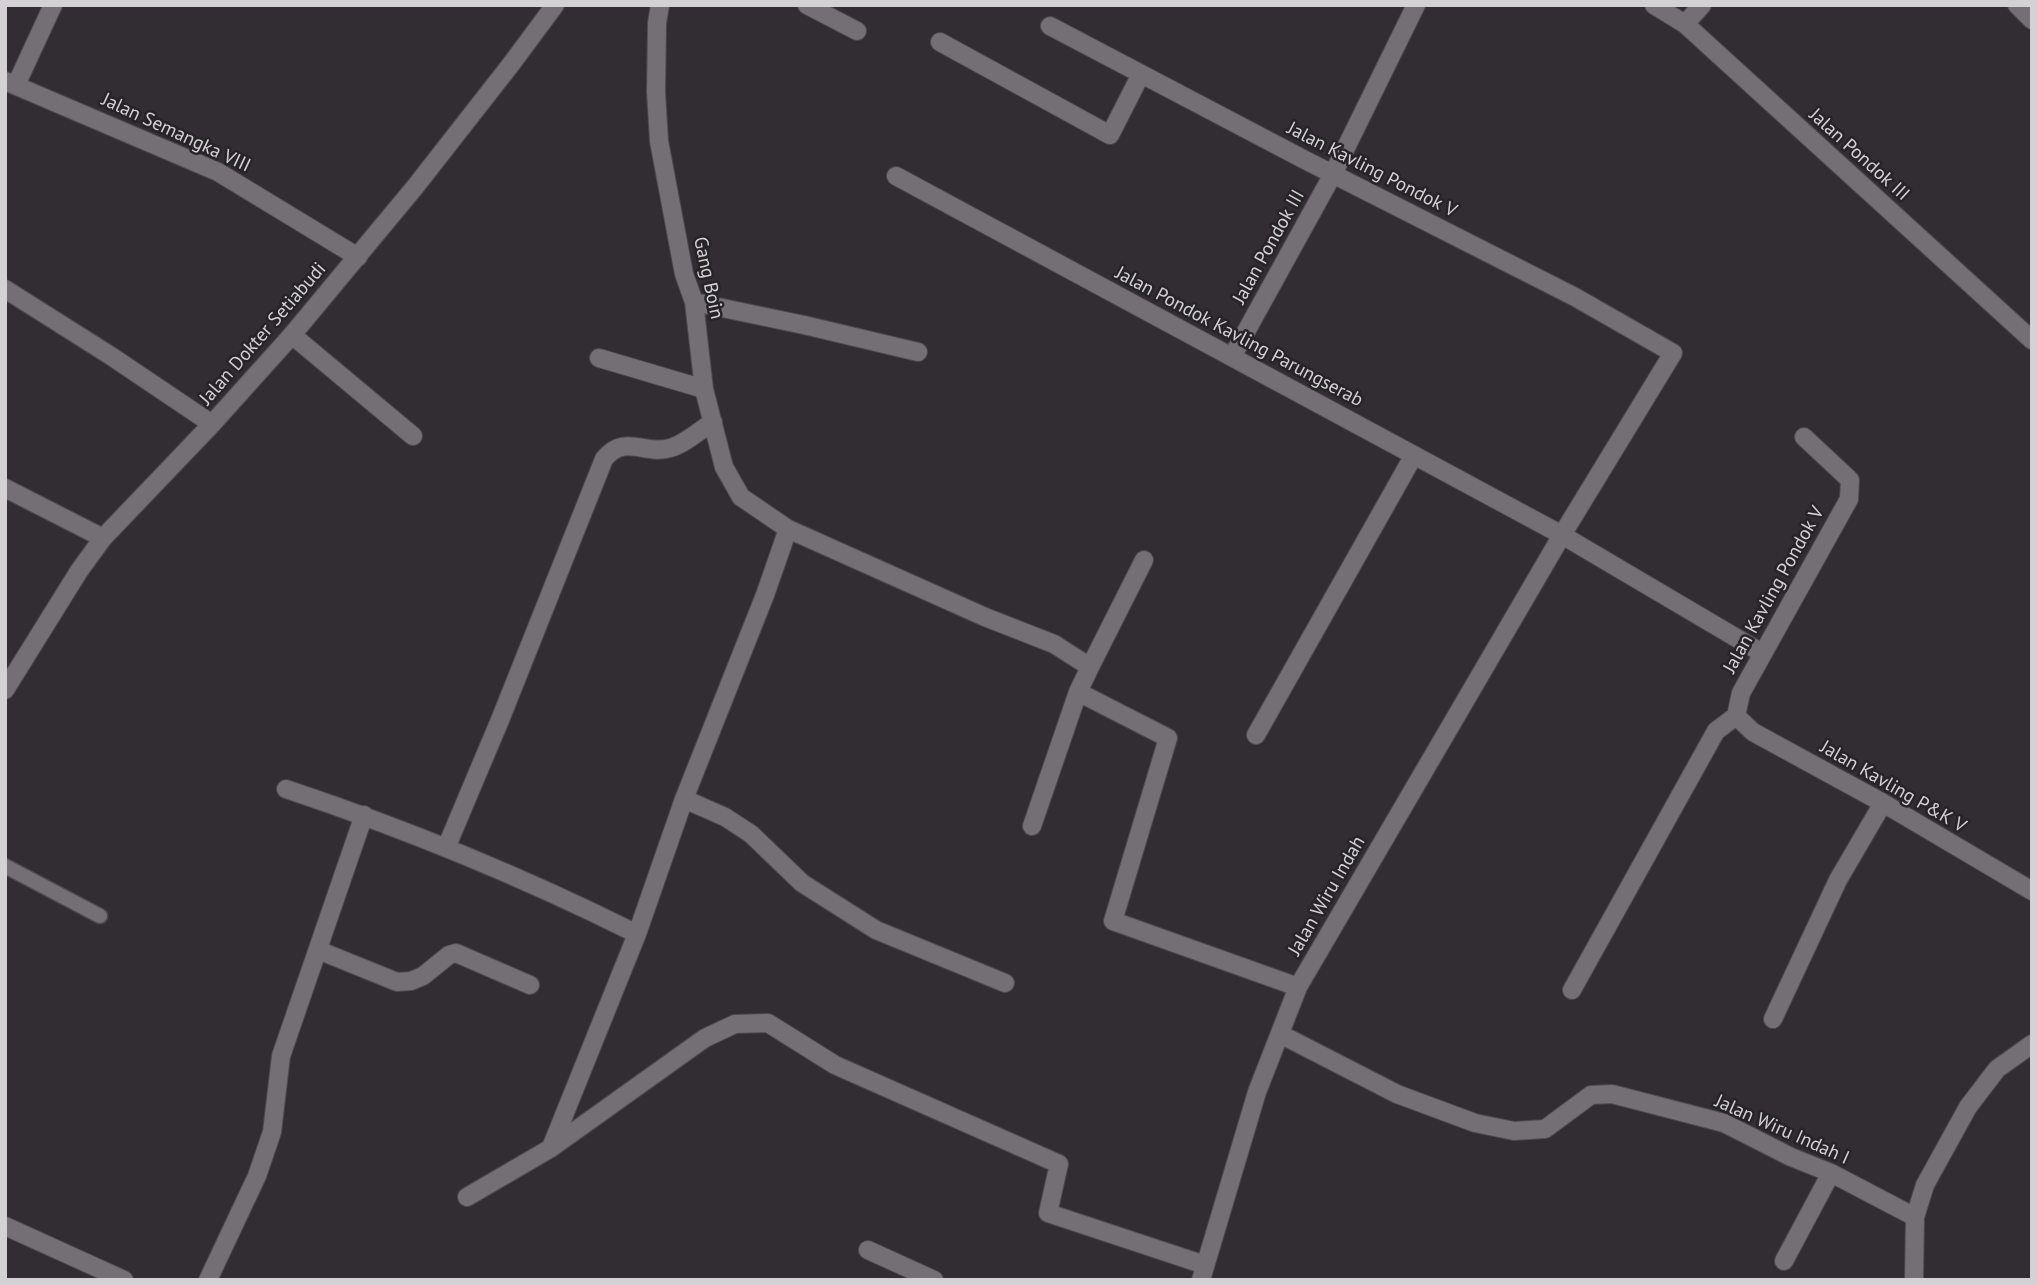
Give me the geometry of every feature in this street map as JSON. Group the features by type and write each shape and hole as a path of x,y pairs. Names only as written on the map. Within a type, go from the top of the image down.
{"street":[{"path":"10,83 53,5"},
{"name":"Jalan Dokter Setiabudi","path":"5,690 79,570 103,538 292,335 504,74 555,5"},
{"name":"Gang Boin","path":"660,5 657,23 656,92 659,141 684,274 694,302 704,388 724,467 741,497 788,528 985,617 1054,644 1090,667"},
{"path":"807,5 858,31"},
{"name":"Jalan Pondok III","path":"1654,5 1685,24 2032,340"},
{"path":"1685,24 1702,5"},
{"path":"2017,5 2032,20"},
{"name":"Jalan Pondok III","path":"1233,357 1333,174 1411,6"},
{"name":"Jalan Kavling Pondok V","path":"1050,26 1575,297 1673,353 1562,535"},
{"path":"940,42 1110,135 1141,74"},
{"name":"Jalan Semangka VIII","path":"10,83 218,172 358,257"},
{"name":"Jalan Pondok Kavling Parungserab","path":"896,176 1562,535 1762,653"},
{"path":"5,289 212,424"},
{"path":"694,302 804,324 918,352"},
{"path":"292,335 413,436"},
{"path":"599,358 704,388"},
{"path":"446,848 604,459 611,450 625,445 664,450 675,447 713,422"},
{"name":"Jalan Kavling Pondok V","path":"1572,990 1716,732 1736,716 1741,693 1849,499 1850,480 1804,437"},
{"path":"1256,735 1414,455"},
{"path":"5,488 103,538"},
{"path":"551,1148 636,934 684,799 765,595 788,528"},
{"name":"Jalan Wiru Indah","path":"1203,1272 1257,1092 1298,988 1562,535"},
{"path":"1032,826 1078,692 1144,560"},
{"path":"1078,692 1168,738 1113,921 1298,988"},
{"name":"Jalan Kavling P&K V","path":"1736,716 1753,732 1882,803 2032,891"},
{"path":"286,789 364,815 551,891 636,934"},
{"path":"684,799 725,817 751,834 802,883 876,930 1005,983"},
{"path":"1773,1019 1838,880 1882,803"},
{"path":"208,1280 257,1176 272,1132 281,1056 364,815"},
{"path":"318,950 397,982 411,981 423,976 449,955 456,953 530,985"},
{"path":"467,1197 551,1148 705,1038 735,1024 768,1023 835,1065 1059,1164 1048,1213 1203,1272"},
{"name":"Jalan Wiru Indah I","path":"1280,1034 1397,1094 1475,1122 1514,1131 1545,1129 1591,1095 1612,1094 1724,1124 1791,1157 1831,1173 1915,1217"},
{"path":"1913,1280 1915,1217 1925,1185 1968,1107 1997,1069 2032,1044"},
{"path":"1784,1261 1831,1173"},
{"path":"5,1226 124,1280"},
{"path":"868,1250 934,1280"}],"lane":[{"path":"5,866 100,916"}]}
